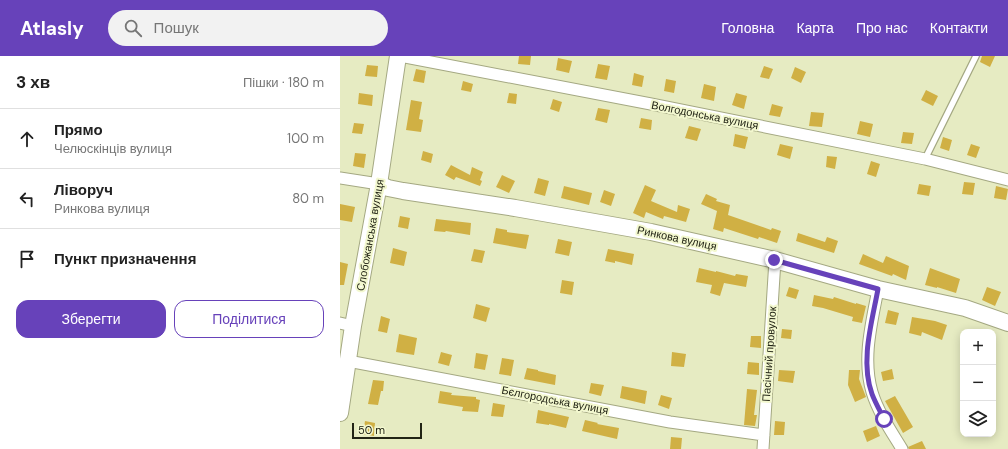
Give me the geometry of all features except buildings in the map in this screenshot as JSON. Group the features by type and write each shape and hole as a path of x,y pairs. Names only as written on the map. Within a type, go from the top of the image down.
{"main road":[{"name":"Слобожанська вулиця","path":"340,413 348,361 347,325 379,184 399,56"},
{"name":"Ринкова вулиця","path":"379,184 388,188 403,191 515,208 651,232 774,260 878,289 965,308 1008,323"}],"street":[{"name":"Волгодонська вулиця","path":"399,56 651,104 925,159 1008,180"},
{"name":"Ринкова вулиця","path":"340,178 379,184"},
{"name":"Пасічний провулок","path":"763,449 774,260"},
{"path":"878,289 868,347 868,374 872,393 884,419 902,449"},
{"name":"Бєлгородська вулиця","path":"348,361 670,422 764,435"}],"lane":[{"path":"925,159 976,56"}],"route":[{"path":"774,260 878,289 868,347 868,374 872,393 884,419"}]}
